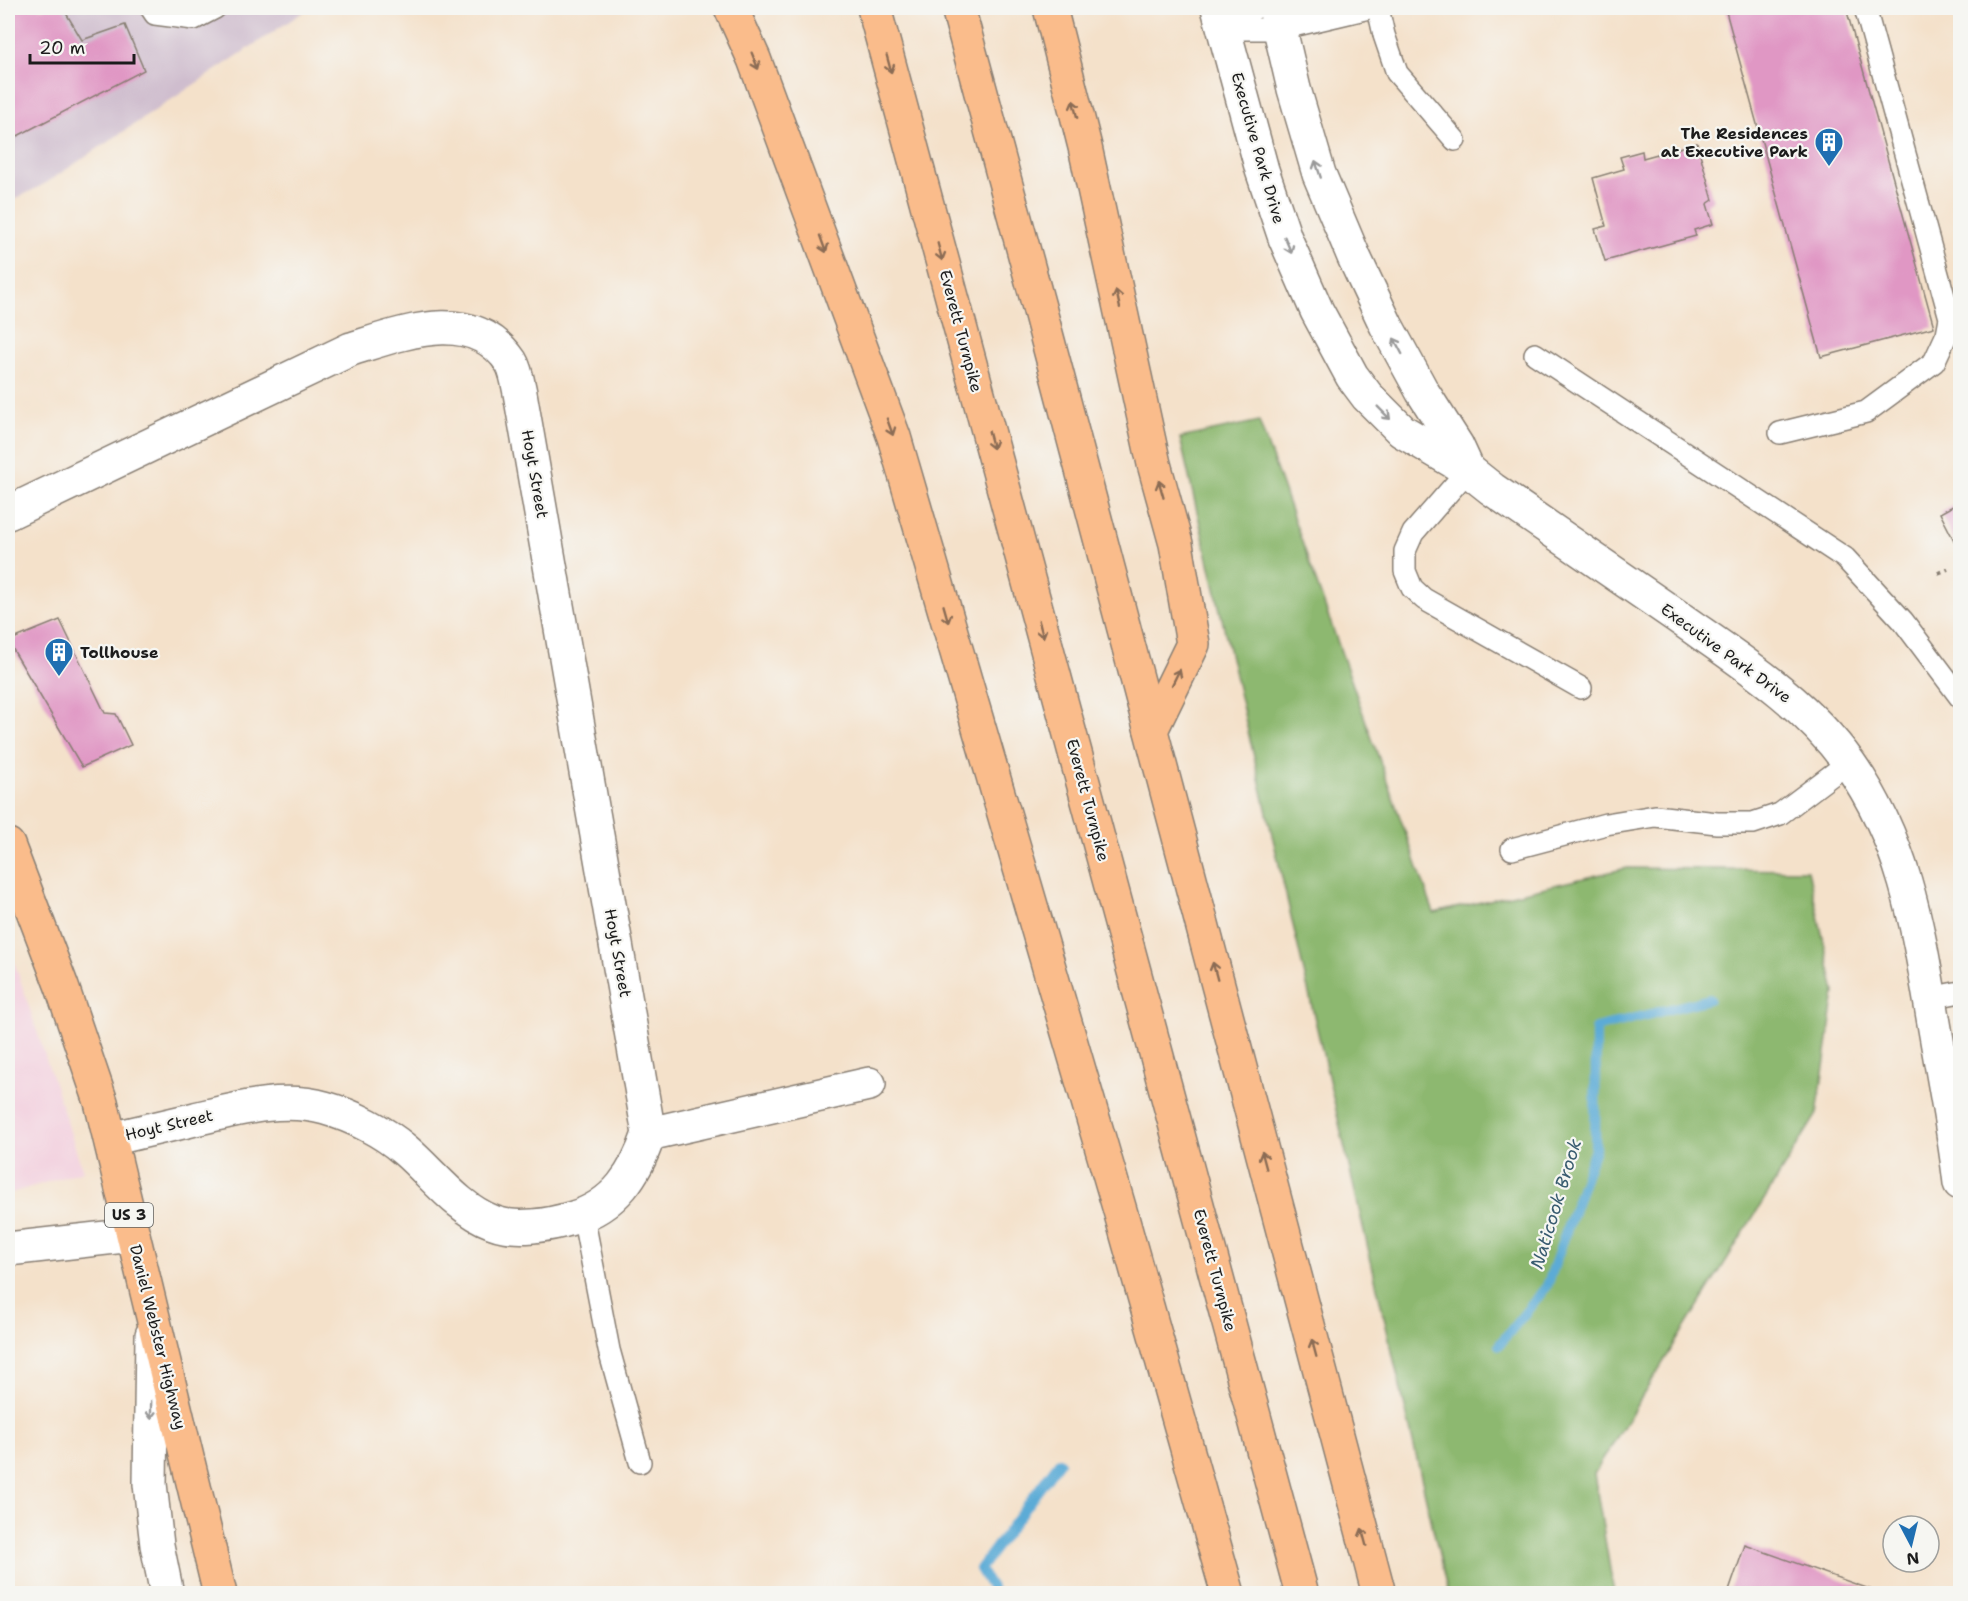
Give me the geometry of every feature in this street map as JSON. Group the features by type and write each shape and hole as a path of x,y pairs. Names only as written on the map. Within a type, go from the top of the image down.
{"main road":[{"path":"732,8 754,59 894,437 1121,1214 1228,1593"},
{"name":"Everett Turnpike","path":"874,8 1302,1593"},
{"path":"958,8 1378,1593"},
{"path":"1050,8 1085,147 1154,464 1176,544 1193,644 1151,730"},
{"name":"Daniel Webster Highway","path":"8,845 62,987 94,1080 111,1139 220,1593"}],"street":[{"name":"Executive Park Drive","path":"1221,18 1262,170 1285,238 1317,311 1353,376 1367,396 1402,431 1468,470 1755,671 1797,704 1849,762 1879,812 1902,870 1919,930 1945,995 1960,1184"},
{"name":"Executive Park Drive","path":"1278,18 1294,89 1319,174 1354,257 1396,344 1422,391 1457,446 1468,470"},
{"name":"Hoyt Street","path":"8,513 351,349 399,334 447,327 476,332 495,344 512,364 520,393 649,1134 642,1157 627,1182 609,1201 583,1215 553,1224 524,1226 494,1222 464,1205 404,1149 359,1122 323,1108 292,1104 261,1105 111,1139"},
{"path":"649,1134 869,1084"},
{"path":"8,1249 134,1235"},
{"path":"152,1310 150,1484 157,1545 167,1593"}],"lane":[{"path":"151,8 155,14 194,19 215,8"},
{"path":"1221,18 1255,8"},
{"path":"1221,18 1278,18 1369,8"},
{"path":"1378,8 1384,35 1397,73 1455,140"},
{"path":"1780,434 1866,412 1934,362 1947,334 1950,318 1865,8"},
{"path":"1535,354 1845,558 1903,621 1960,697"},
{"path":"1468,470 1413,533 1405,551 1405,571 1412,588 1424,599 1581,688"},
{"path":"1512,849 1606,824 1655,816 1753,823 1780,814 1849,762"},
{"path":"583,1215 609,1350 640,1462"}],"path":[{"path":"1938,573 1948,569"}],"shaded area":[{"path":"8,8 309,8 46,183 8,203"},
{"path":"8,943 83,1171 8,1194"}],"green space":[{"path":"1259,421 1434,913 1627,868 1808,870 1835,992 1817,1114 1594,1474 1614,1593 1448,1593 1180,438"}],"building":[{"path":"8,8 63,8 82,40 125,25 144,70 8,141"},
{"name":"The Residences at Executive Park","path":"1725,8 1846,8 1934,327 1821,357"},
{"path":"1697,143 1713,200 1707,204 1713,224 1694,230 1696,236 1605,261 1595,229 1606,226 1593,178 1624,169 1620,157 1642,151 1643,158"},
{"path":"1960,502 1960,552 1940,513"},
{"name":"Tollhouse","path":"60,620 105,713 116,714 131,745 82,767 8,641"},
{"path":"1745,1545 1881,1593 1881,1594 1728,1594"}],"waterway":[{"name":"Naticook Brook","path":"1499,1345 1547,1286 1595,1149 1596,1028 1709,999"},
{"name":"Naticook Brook","path":"995,1594 980,1569 1059,1462"}],"place":[{"name":"The Residences at Executive Park","path":"1829,168"},
{"name":"Tollhouse","path":"59,678"}]}
